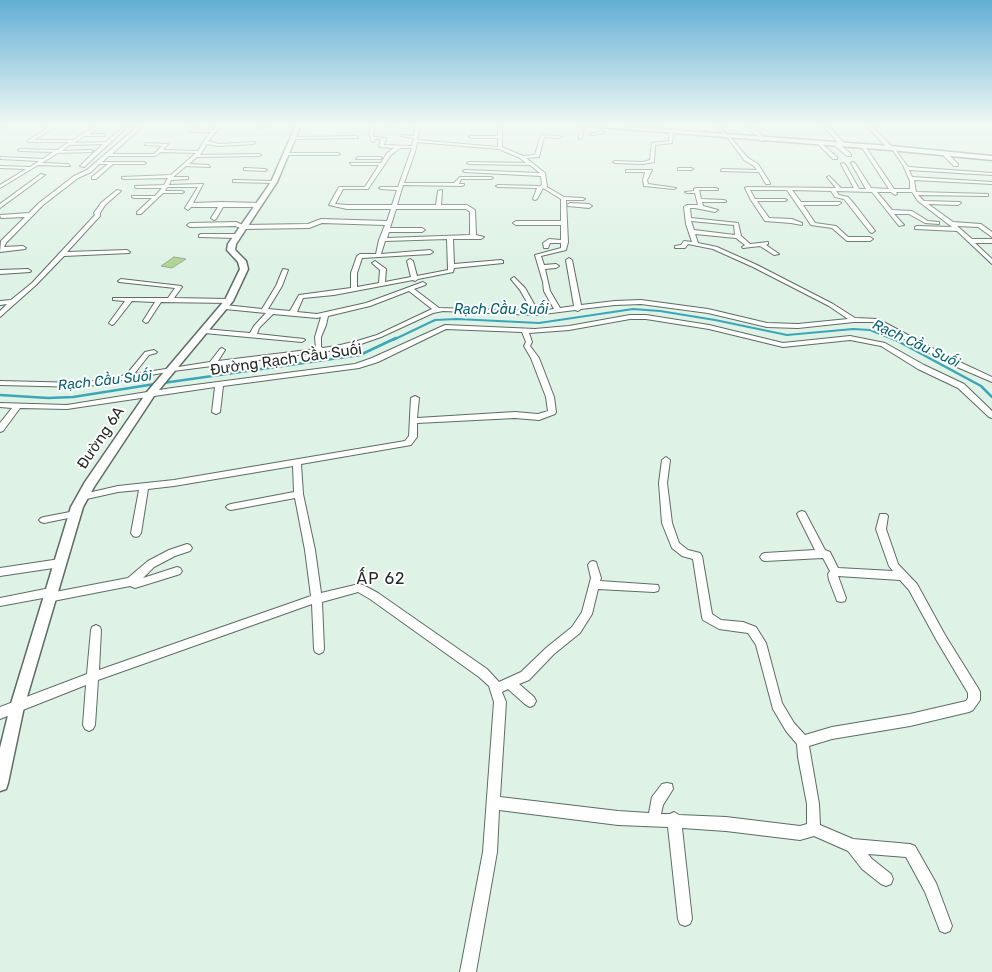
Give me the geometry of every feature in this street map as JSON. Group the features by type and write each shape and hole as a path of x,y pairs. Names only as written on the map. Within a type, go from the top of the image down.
{"street":[{"path":"1,186 27,170"},
{"path":"23,248 0,249 2,242 29,215 69,182 90,170"},
{"path":"94,178 103,170"},
{"path":"139,212 162,192 169,181 180,170"},
{"path":"201,236 237,236 259,206 279,170"},
{"path":"379,170 366,188 341,188 332,205 347,207 467,208 473,211 473,236"},
{"path":"378,256 406,170"},
{"path":"652,170 648,173 644,184 674,188"},
{"path":"726,170 760,171 768,183"},
{"path":"847,170 857,189"},
{"path":"859,170 871,189 901,225"},
{"path":"880,170 897,196"},
{"path":"907,170 914,192 923,202 958,229 992,262"},
{"path":"939,170 992,174"},
{"path":"465,171 544,172"},
{"path":"628,171 648,173"},
{"path":"732,171 735,176"},
{"path":"535,200 542,186 544,172"},
{"path":"242,173 235,181 274,182"},
{"path":"507,180 510,173"},
{"path":"975,173 980,178"},
{"path":"0,206 43,175 20,175"},
{"path":"829,177 844,190"},
{"path":"124,178 181,182"},
{"path":"137,187 186,178"},
{"path":"381,188 459,184 460,178 491,178"},
{"path":"911,180 992,183"},
{"path":"911,180 992,187"},
{"path":"169,181 202,185 189,207 222,204 259,206"},
{"path":"62,182 69,182"},
{"path":"338,184 369,184"},
{"path":"1,186 12,186"},
{"path":"498,186 542,186 570,205 589,206"},
{"path":"800,224 767,220 747,188 789,189 808,187 986,195"},
{"path":"808,187 824,202"},
{"path":"701,207 696,189 716,189"},
{"path":"789,189 813,224 834,226 847,239 870,239"},
{"path":"832,189 837,196 846,198 872,231"},
{"path":"0,315 63,254 98,215 97,213 103,204 119,191"},
{"path":"438,207 440,191"},
{"path":"162,192 182,192"},
{"path":"687,192 698,196 722,198"},
{"path":"40,194 53,195"},
{"path":"134,197 157,197"},
{"path":"456,208 458,198"},
{"path":"563,199 582,200 570,205"},
{"path":"559,311 547,291 539,254 564,249 563,199"},
{"path":"753,200 785,200"},
{"path":"923,202 958,203"},
{"path":"800,204 838,203"},
{"path":"214,218 222,204"},
{"path":"200,210 207,205"},
{"path":"695,243 687,207 715,210"},
{"path":"890,212 910,212 927,222 937,223"},
{"path":"1,216 29,215"},
{"path":"689,219 736,224 738,237 747,247 764,243 776,254"},
{"path":"190,225 309,226 321,221 388,223"},
{"path":"516,223 565,224"},
{"path":"950,224 979,225 992,235"},
{"path":"917,228 958,229"},
{"path":"386,230 422,230"},
{"path":"693,232 738,237"},
{"path":"0,236 10,236"},
{"name":"Đường 6A","path":"0,783 17,707 49,595 82,497 151,393 227,304 244,269 242,261 231,250 237,236"},
{"path":"293,313 301,296 445,274 451,271 452,266 450,237"},
{"path":"382,240 481,237"},
{"path":"546,247 548,241 565,242"},
{"path":"970,241 992,241"},
{"path":"678,247 683,247 684,242 715,248 831,305 854,320"},
{"path":"63,254 127,252"},
{"path":"354,289 354,273 360,256 430,252"},
{"path":"569,260 578,309"},
{"path":"410,261 414,279"},
{"path":"452,266 501,262"},
{"path":"375,263 383,269 382,284"},
{"path":"543,267 556,266"},
{"path":"253,336 256,327 268,310 285,270"},
{"path":"0,272 28,271"},
{"path":"514,279 523,289 536,314"},
{"path":"121,281 178,287 170,300"},
{"path":"115,299 227,304 317,316 368,305 423,284"},
{"path":"410,290 438,310"},
{"path":"112,323 130,299"},
{"path":"146,321 158,300"},
{"path":"0,303 13,302"},
{"path":"0,383 83,385 129,376 321,350 359,343 438,310 536,314 615,303 642,302 708,311 767,325 782,326 871,320 885,324 946,359 992,380"},
{"path":"321,350 318,347 318,337 325,314"},
{"name":"Đường Rạch Cầu Suối","path":"0,405 67,407 151,393 356,366 375,360 445,327 525,331 552,330 630,317 646,317 709,327 783,344 842,338 869,340 883,344 921,367 961,386 992,415"},
{"path":"204,331 302,340"},
{"path":"413,421 515,415 538,417 552,412 550,397 535,358 527,346 529,342 525,331"},
{"path":"212,364 222,350"},
{"path":"129,376 147,353 154,352"},
{"path":"216,412 219,384"},
{"path":"82,497 408,443 413,437 415,398"},
{"path":"0,429 17,406"},
{"path":"666,460 663,483 667,523 675,545 685,552 697,556 707,617 719,624 744,627 752,630 761,643 777,705 790,727 803,742 813,804 814,830"},
{"path":"297,462 299,494 310,550 318,612 319,649"},
{"path":"136,533 144,486"},
{"path":"231,507 299,494"},
{"path":"44,520 75,514"},
{"path":"802,514 821,553"},
{"path":"803,742 832,733 910,720 969,706 974,700 974,692 913,587 894,566 881,530 883,516"},
{"path":"131,582 151,564 172,552 187,548"},
{"path":"766,558 821,553 827,555 835,572 833,574 834,580 841,598"},
{"path":"0,572 60,563"},
{"path":"496,689 525,676 550,651 576,630 587,614 596,578 593,565"},
{"path":"0,602 131,582 135,584 177,571"},
{"path":"835,572 903,576"},
{"path":"594,585 654,588"},
{"path":"0,713 93,677 315,599 359,588 374,596 483,673 494,683 500,702 490,852 468,972"},
{"path":"89,725 96,630"},
{"path":"510,684 530,701"},
{"path":"654,819 657,802 666,789"},
{"path":"493,803 618,818 674,819 726,824 800,834 814,830 854,846 910,851 931,888 946,926"},
{"path":"674,819 685,919"},
{"path":"854,846 867,864 886,880"}],"building":[{"path":"174,257 186,259 172,268 161,266"}],"waterway":[{"name":"Rạch Cầu Suối","path":"393,340 435,320 457,319 539,323 633,309 660,311 715,320 787,335 853,329 870,330 895,340"},
{"name":"Rạch Cầu Suối","path":"163,383 360,355 396,338"},
{"name":"Rạch Cầu Suối","path":"892,338 981,386 992,397"},
{"name":"Rạch Cầu Suối","path":"0,395 48,398 73,397 155,384"}],"district":[{"name":"ẤP 62","path":"381,579"}]}
